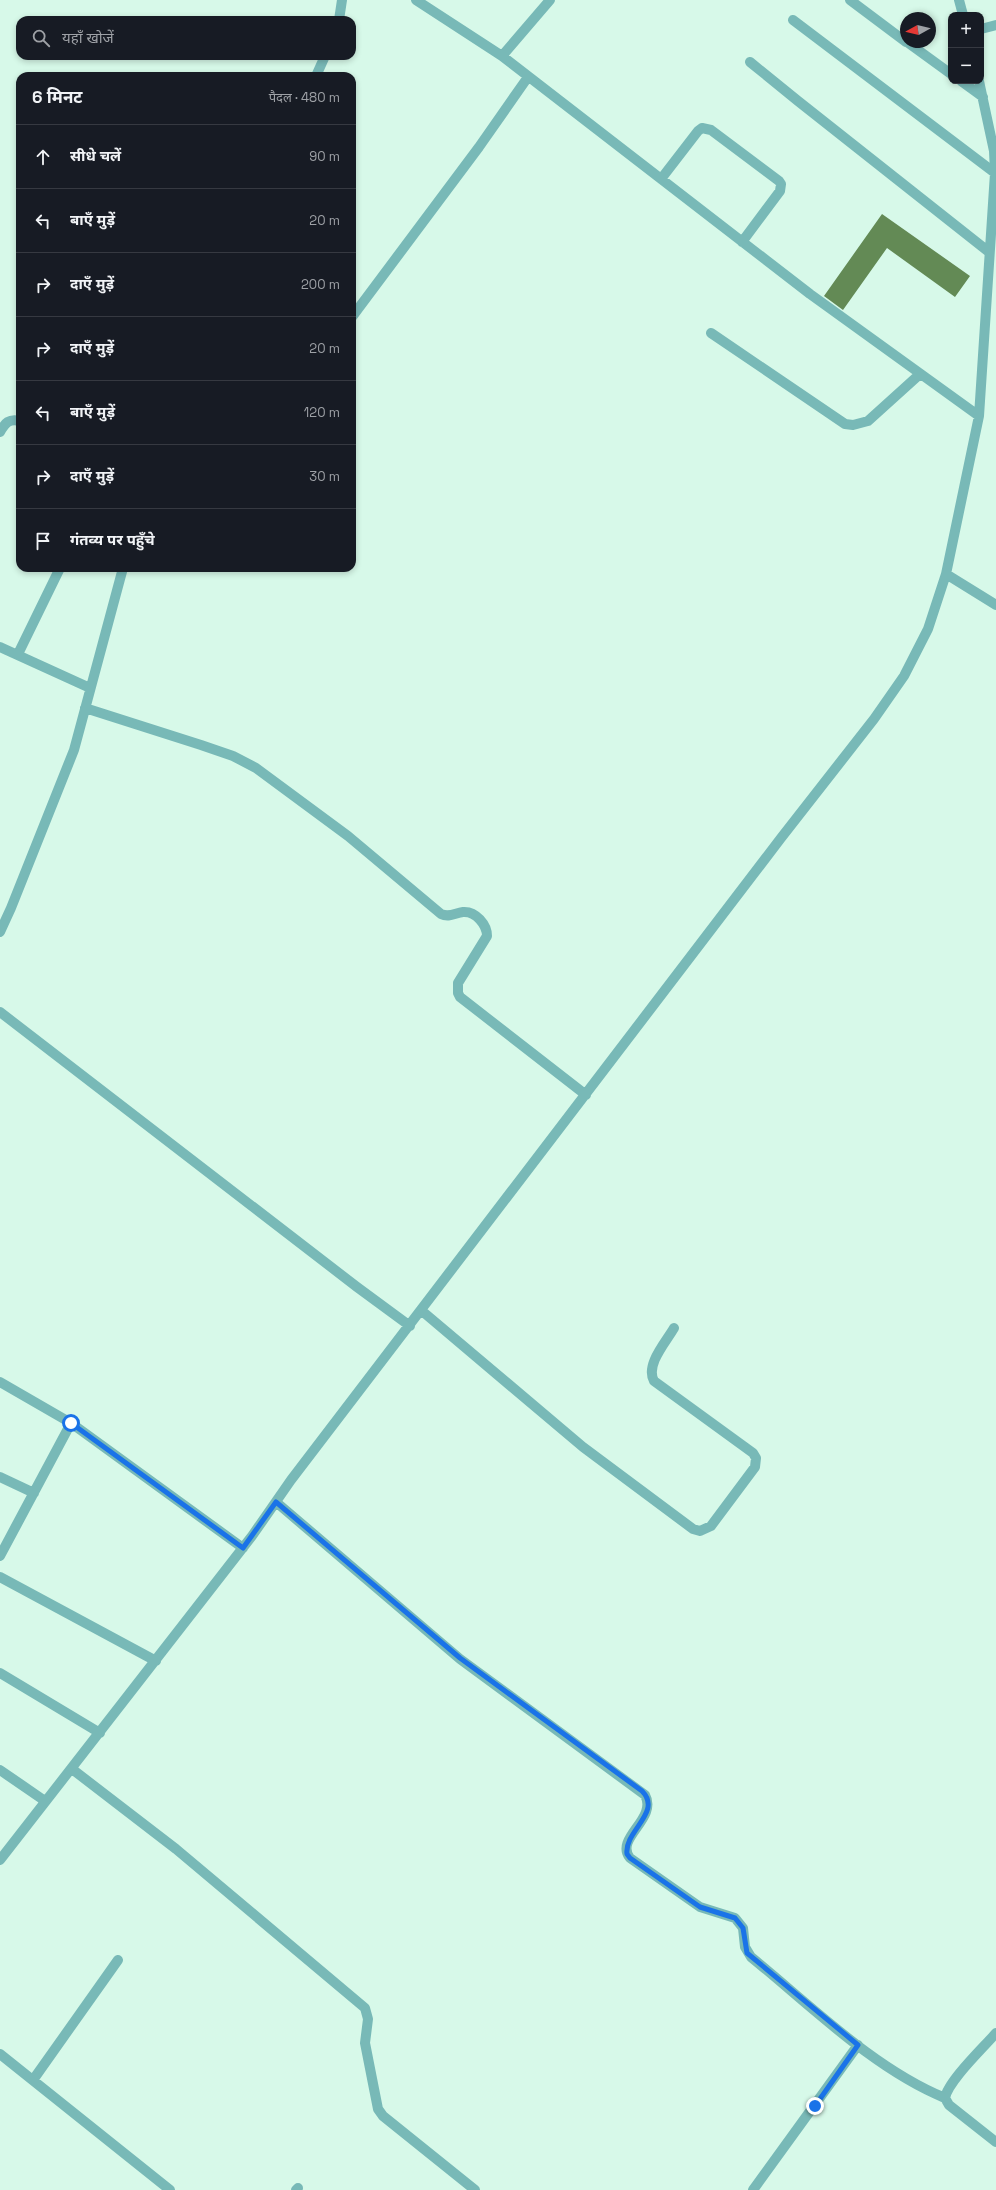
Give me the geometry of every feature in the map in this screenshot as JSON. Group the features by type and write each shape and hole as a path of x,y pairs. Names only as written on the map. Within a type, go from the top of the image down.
{"street":[{"path":"339,16 342,0"},
{"path":"416,0 502,56 742,242 979,416"},
{"path":"502,56 550,0"},
{"path":"850,0 900,38"},
{"path":"959,0 962,12"},
{"path":"793,20 995,173"},
{"path":"984,28 996,25"},
{"path":"914,48 948,72"},
{"path":"318,72 322,60"},
{"path":"750,62 989,252"},
{"path":"356,312 474,154 528,77"},
{"path":"965,84 983,97"},
{"path":"0,1860 243,1548 276,1502 781,838 874,719 904,676 928,629 946,574 979,416 995,173 995,151 980,84"},
{"path":"661,179 698,130 705,128 711,130 779,181 781,184 780,191 742,242"},
{"path":"712,333 845,424 860,424 868,421 920,374"},
{"path":"0,432 6,422 16,420"},
{"path":"18,654 58,572"},
{"path":"0,932 12,908 74,750 122,572"},
{"path":"946,574 996,605"},
{"path":"0,647 90,688"},
{"path":"85,708 233,756 256,768 348,836 441,914 451,915 466,912 478,918 484,923 487,929 487,936 458,983 458,993 460,997 586,1095"},
{"path":"0,1012 357,1287 410,1326"},
{"path":"422,1311 583,1447 693,1529 700,1531 711,1526 754,1466 756,1458 753,1453 654,1381 651,1375 652,1367 674,1328"},
{"path":"0,1382 71,1423 243,1548"},
{"path":"0,1556 71,1423"},
{"path":"0,1477 34,1493"},
{"path":"276,1502 460,1658 642,1791 648,1800 649,1805 647,1812 627,1842 627,1854 630,1858 700,1907 735,1918 743,1928 747,1953 858,2045 902,2076 945,2098 949,2105 996,2142"},
{"path":"0,1577 156,1661"},
{"path":"0,1673 100,1733"},
{"path":"72,1769 176,1849 365,2008 368,2019 365,2043 378,2109 383,2116 476,2190"},
{"path":"0,1770 45,1801"},
{"path":"32,2080 118,1960"},
{"path":"945,2098 946,2093 958,2077 996,2034"},
{"path":"753,2190 858,2045"},
{"path":"0,2054 170,2190"}],"building":[{"path":"882,214 970,276 955,297 887,248 843,310 824,296"}],"route":[{"path":"71,1423 243,1548 276,1502 460,1658 642,1791 648,1800 649,1805 647,1812 627,1842 627,1854 630,1858 705,1910 735,1918 743,1928 747,1953 858,2045 815,2106"}]}
